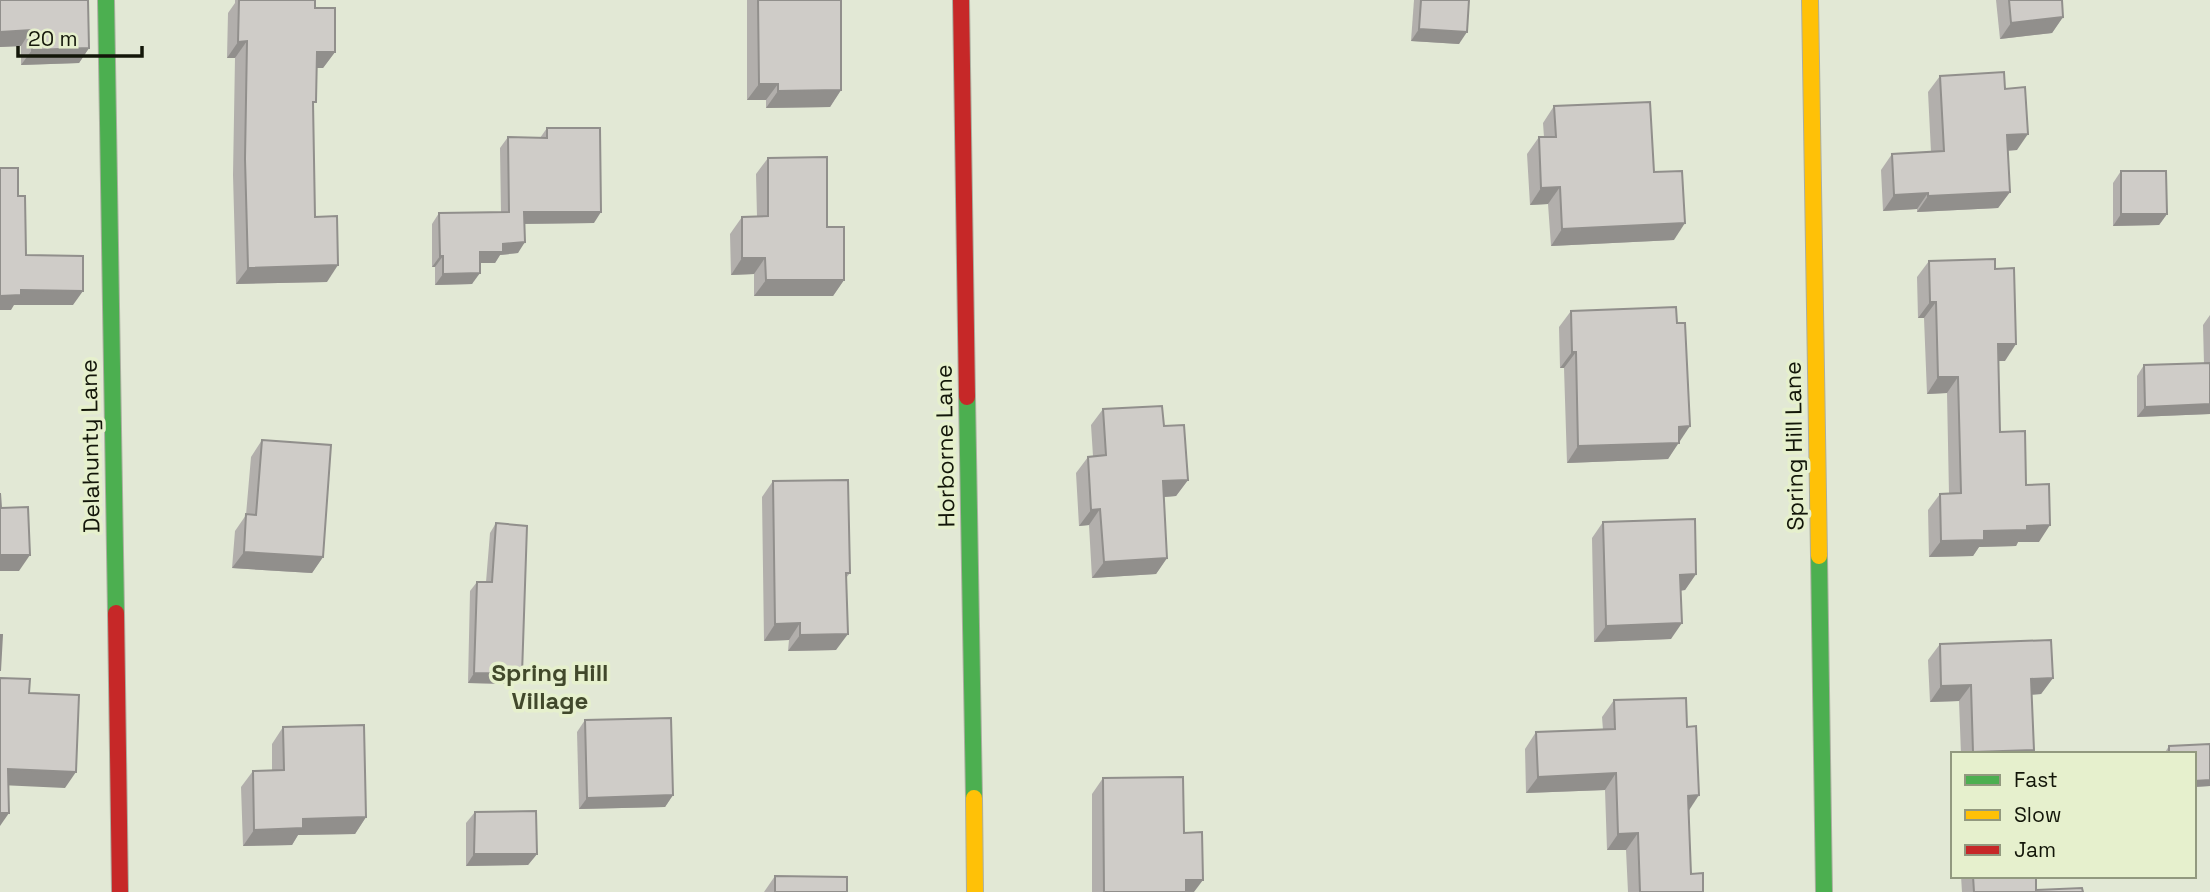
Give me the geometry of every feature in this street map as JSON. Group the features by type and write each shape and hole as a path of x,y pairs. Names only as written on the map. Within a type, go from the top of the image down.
{"street":[{"name":"Delahunty Lane","path":"106,0 120,892"},
{"name":"Horborne Lane","path":"961,0 975,892"},
{"name":"Spring Hill Lane","path":"1810,0 1824,892"}],"building":[{"path":"0,0 88,0 89,48 32,50 31,30 0,32"},
{"path":"239,0 315,0 315,8 335,8 335,52 317,52 316,102 313,102 315,217 337,216 338,265 248,268 245,159 247,41 238,42"},
{"path":"758,0 841,0 841,90 778,91 778,84 759,84"},
{"path":"1421,0 1469,0 1467,32 1419,29"},
{"path":"2009,0 2062,0 2063,17 2011,23"},
{"path":"2004,72 2005,89 2025,87 2028,134 2007,135 2010,192 1894,195 1892,154 1944,151 1940,76"},
{"path":"1650,102 1654,172 1682,171 1685,223 1562,229 1560,187 1541,188 1539,137 1556,137 1554,106"},
{"path":"547,128 600,128 601,212 524,212 525,242 503,244 503,252 480,252 480,273 443,274 439,213 509,212 508,137 547,138"},
{"path":"827,157 827,227 844,227 844,280 766,280 765,258 742,258 742,217 768,216 768,158"},
{"path":"0,168 18,168 18,196 25,196 26,255 83,256 83,291 21,290 21,295 0,296"},
{"path":"2121,171 2166,171 2167,214 2121,214"},
{"path":"1995,259 1995,269 2014,268 2016,344 1998,344 2000,432 2025,431 2026,485 2049,484 2050,525 2027,526 2027,530 1984,531 1984,540 1941,541 1940,494 1961,493 1958,377 1938,377 1936,302 1930,302 1929,261"},
{"path":"1676,307 1677,323 1685,323 1690,426 1679,427 1679,443 1578,446 1576,352 1572,352 1571,311"},
{"path":"2210,363 2210,404 2145,407 2144,365"},
{"path":"1162,406 1164,426 1184,425 1188,480 1163,481 1167,558 1104,562 1100,509 1091,510 1088,457 1106,455 1103,409"},
{"path":"262,440 331,445 323,557 244,552 246,514 256,515"},
{"path":"848,480 848,634 800,635 800,623 775,624 773,481"},
{"path":"0,493 1,508 28,507 30,555 0,555"},
{"path":"1695,519 1696,574 1680,575 1682,623 1606,626 1603,522"},
{"path":"496,523 527,526 522,674 474,673 477,582 492,582"},
{"path":"0,635 2,635 0,671"},
{"path":"2051,640 2053,678 2031,679 2034,750 1973,752 1971,685 1941,686 1940,644"},
{"path":"0,678 30,679 29,693 79,695 76,772 8,769 9,813 0,813"},
{"path":"1686,698 1687,727 1696,726 1699,795 1688,796 1691,874 1703,873 1703,892 1640,892 1638,833 1618,834 1616,773 1538,777 1536,732 1615,729 1614,700"},
{"path":"671,718 673,795 587,798 585,720"},
{"path":"364,725 366,817 303,819 303,828 254,830 253,771 284,770 283,727"},
{"path":"2210,744 2210,780 2196,781 2196,752 2169,752 2169,746"},
{"path":"1183,777 1184,833 1202,832 1203,880 1186,880 1186,892 1104,892 1103,778"},
{"path":"536,811 537,854 474,854 475,812"},
{"path":"775,876 847,877 847,892 775,892"},
{"path":"1973,878 2036,878 2036,890 2082,888 2083,892 1974,892"}],"traffic: fast":[{"path":"106,0 116,613"},
{"path":"967,397 974,798"},
{"path":"1819,556 1824,892"}],"traffic: slow":[{"path":"1810,0 1819,556"},
{"path":"974,798 975,892"}],"traffic: jam":[{"path":"961,0 967,397"},
{"path":"116,613 120,892"}],"district":[{"name":"Spring Hill Village","path":"550,686"}]}
